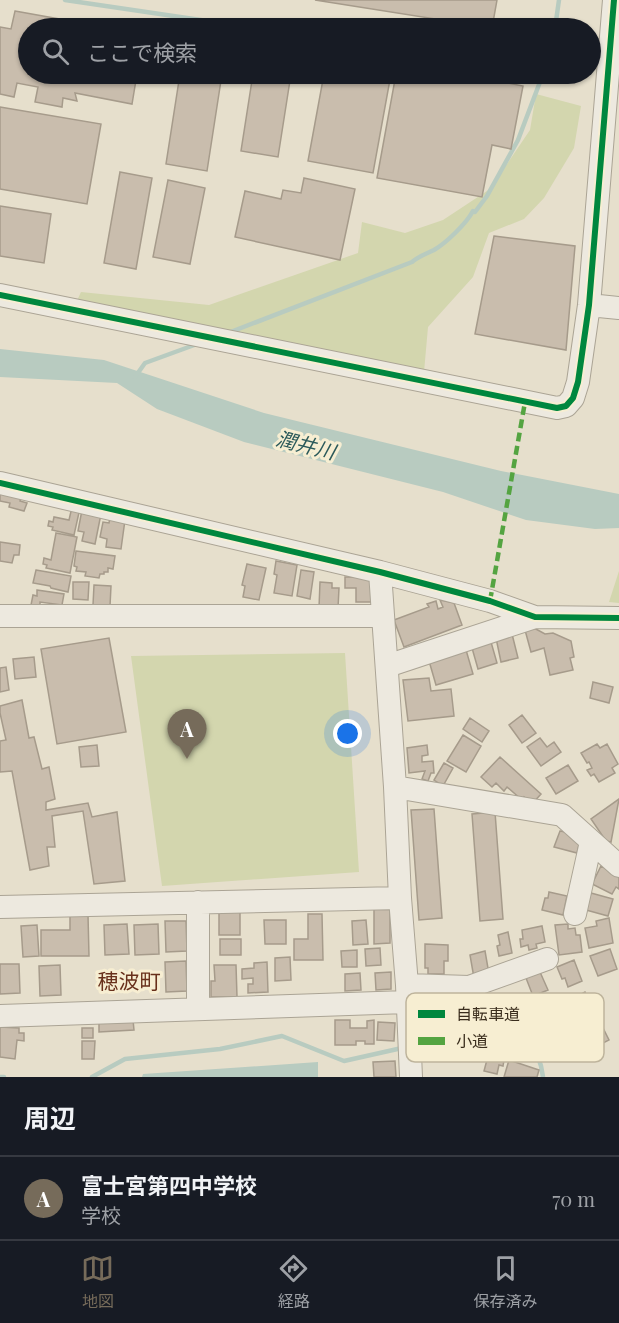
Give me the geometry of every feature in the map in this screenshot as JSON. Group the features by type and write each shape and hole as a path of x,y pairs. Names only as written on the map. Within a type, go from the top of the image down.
{"street":[{"path":"0,295 557,408 566,406 573,398 578,382 589,304 607,73 615,32 614,0"},
{"path":"589,304 619,308"},
{"path":"0,483 380,572 490,601 535,617 619,618"},
{"path":"380,572 407,993 469,987 547,959"},
{"path":"0,616 383,616"},
{"path":"387,666 535,617"},
{"path":"395,787 562,816 619,866"},
{"path":"575,914 591,842"},
{"path":"0,907 400,898"},
{"path":"198,902 198,1009"},
{"path":"0,1016 198,1009 406,993"},
{"path":"410,1062 411,1077"}],"green space":[{"path":"536,94 581,106 574,148 544,198 524,219 489,233 473,277 428,327 424,372 75,305 81,292 209,305 358,253 362,222 405,233 443,220 490,189 530,130"},
{"path":"619,571 619,603 609,602"},
{"path":"345,653 359,872 162,886 131,656"}],"water":[{"name":"潤井川","path":"0,349 104,360 264,413 501,471 619,494 619,528 595,529 526,520 443,492 244,442 157,409 117,383 0,377"},
{"path":"318,1062 318,1077 142,1077 143,1074"}],"building":[{"path":"315,0 497,0 494,18 429,18"},
{"path":"15,11 54,18 18,18 18,83 14,97 0,94 0,27 11,29"},
{"path":"22,84 135,84 132,104 75,93 77,101 63,98 62,107 35,102 38,87"},
{"path":"178,84 220,84 207,171 166,164"},
{"path":"251,84 289,84 278,157 241,151"},
{"path":"322,84 389,84 373,173 308,161"},
{"path":"394,84 513,84 523,86 511,149 492,145 482,197 377,178"},
{"path":"0,107 101,124 87,204 0,189"},
{"path":"120,172 152,178 136,269 104,263"},
{"path":"304,178 355,189 340,260 235,237 245,191 281,199 283,190 301,193"},
{"path":"168,180 205,188 190,264 153,257"},
{"path":"0,206 51,214 44,263 0,256"},
{"path":"494,236 575,246 566,350 475,334"},
{"path":"0,489 22,494 20,501 27,503 24,511 9,507 10,503 0,501"},
{"path":"72,507 80,508 74,535 52,530 53,527 48,526 49,521 53,522 54,517 69,520"},
{"path":"82,510 101,514 95,544 82,541 84,532 78,531"},
{"path":"110,518 125,520 121,549 106,547 107,539 100,537 103,522 109,523"},
{"path":"56,533 77,537 70,573 46,568 47,565 43,564 44,558 51,560"},
{"path":"0,542 20,545 19,555 14,555 12,563 0,561"},
{"path":"76,551 115,556 113,569 108,568 108,572 100,574 99,578 85,576 86,572 76,571 77,567 74,566"},
{"path":"276,561 297,565 292,596 274,593 277,575 274,574"},
{"path":"247,564 266,568 259,600 243,597 245,586 242,585"},
{"path":"36,570 71,576 68,592 33,583"},
{"path":"301,570 314,572 310,599 297,596"},
{"path":"345,577 371,577 371,602 356,602 356,588 345,588"},
{"path":"73,582 89,582 88,600 73,599"},
{"path":"320,582 332,583 332,588 339,588 338,608 319,608"},
{"path":"94,585 111,586 110,606 93,605"},
{"path":"37,590 64,594 62,605 40,602 40,606 31,605 33,595 37,596"},
{"path":"440,600 454,603 462,625 404,647 394,620 429,607 427,604 436,601 438,609 443,607"},
{"path":"534,628 545,634 553,633 571,641 574,657 570,658 573,670 550,675 544,648 531,652 525,630"},
{"path":"512,634 518,658 501,662 496,638"},
{"path":"489,635 497,663 478,669 470,641"},
{"path":"109,638 126,732 57,744 41,649"},
{"path":"464,643 473,674 436,685 427,654"},
{"path":"34,657 36,677 15,679 13,659"},
{"path":"6,667 9,690 0,692 0,668"},
{"path":"429,678 431,691 451,689 454,716 408,721 403,680"},
{"path":"593,682 613,687 609,703 590,698"},
{"path":"22,700 29,738 34,737 42,769 49,767 55,799 46,802 46,810 88,803 92,817 117,812 125,881 94,884 83,811 52,816 55,847 47,847 49,866 30,870 12,771 0,772 0,741 6,740 0,706"},
{"path":"522,715 536,733 522,743 509,725"},
{"path":"470,718 489,731 482,742 463,729"},
{"path":"463,735 481,746 466,772 447,761"},
{"path":"540,738 547,747 554,742 561,752 541,766 527,747"},
{"path":"597,744 600,748 607,744 618,764 612,768 615,773 599,782 594,774 591,776 587,770 592,768 581,753"},
{"path":"97,745 99,766 81,767 79,747"},
{"path":"427,745 428,755 422,756 422,762 433,761 434,773 431,773 428,781 422,779 425,771 409,773 407,748"},
{"path":"500,757 541,794 532,804 524,797 522,800 507,787 504,791 496,783 492,787 481,777"},
{"path":"444,763 453,768 443,786 434,780"},
{"path":"568,765 578,781 556,794 546,778"},
{"path":"619,799 611,842 606,841 591,819"},
{"path":"434,809 442,918 419,920 411,810"},
{"path":"495,812 503,919 480,921 472,814"},
{"path":"560,831 576,834 580,841 577,853 554,847"},
{"path":"601,866 619,875 619,889 616,887 612,894 592,884"},
{"path":"549,892 567,896 563,915 542,910"},
{"path":"591,893 613,899 608,916 586,910"},
{"path":"374,907 390,907 390,943 374,944"},
{"path":"219,911 240,911 240,935 219,935"},
{"path":"308,914 322,914 323,960 294,960 294,939 308,939"},
{"path":"70,915 88,915 89,956 41,956 41,930 70,930"},
{"path":"609,918 613,943 589,948 585,928 597,926 596,921"},
{"path":"264,920 286,920 286,944 265,944"},
{"path":"366,920 368,944 353,945 352,921"},
{"path":"165,921 186,921 187,951 166,952"},
{"path":"127,924 129,954 105,955 104,925"},
{"path":"158,924 159,954 135,955 134,925"},
{"path":"568,924 568,929 575,928 576,935 580,935 582,952 559,955 555,925"},
{"path":"37,925 39,956 23,957 21,926"},
{"path":"542,926 545,942 536,944 537,948 529,950 528,945 521,947 522,930"},
{"path":"508,932 512,953 499,956 498,935"},
{"path":"220,939 241,939 241,955 220,955"},
{"path":"425,944 448,945 448,961 444,961 444,974 428,974 428,968 425,968"},
{"path":"380,948 381,965 366,966 365,949"},
{"path":"610,949 617,969 598,976 590,956"},
{"path":"357,950 357,967 342,967 341,951"},
{"path":"485,951 489,974 474,978 470,955"},
{"path":"290,957 291,980 275,981 275,958"},
{"path":"574,960 582,981 568,987 557,967"},
{"path":"186,961 187,991 166,992 165,962"},
{"path":"267,962 268,992 248,993 248,984 253,984 253,978 242,979 242,969 254,968 254,963"},
{"path":"0,964 19,964 20,993 0,994"},
{"path":"60,965 61,995 40,996 39,966"},
{"path":"214,965 236,965 237,997 211,997 211,981 215,981"},
{"path":"391,972 391,989 376,990 375,973"},
{"path":"540,972 548,990 532,993 526,978"},
{"path":"360,973 361,990 345,991 345,974"},
{"path":"133,1020 134,1030 99,1032 99,1022"},
{"path":"335,1020 350,1020 350,1028 367,1028 367,1021 374,1020 374,1044 356,1041 356,1045 335,1045"},
{"path":"378,1022 395,1023 394,1041 377,1040"},
{"path":"0,1027 19,1028 19,1033 24,1033 24,1041 17,1040 15,1059 0,1057"},
{"path":"82,1028 93,1028 93,1038 82,1038"},
{"path":"604,1030 609,1040 604,1043"},
{"path":"82,1041 95,1041 94,1059 82,1059"},
{"path":"395,1061 396,1077 374,1077 373,1062"},
{"path":"486,1062 504,1062 503,1066 499,1065 497,1074 484,1071"},
{"path":"508,1062 539,1070 537,1077 504,1077"}],"waterway":[{"path":"65,0 187,18"},
{"path":"556,18 559,0"},
{"path":"228,333 412,262 444,243 461,227 473,211 475,212 487,196 518,140 539,84"},
{"path":"135,377 145,363 197,344"},
{"path":"92,1077 125,1059 220,1049 282,1036 344,1061 402,1048"},
{"path":"540,1062 543,1077"}],"marked path":[{"path":"490,601 525,402"}],"cycle path":[{"path":"0,295 557,408 566,406 573,398 578,382 589,305 614,0"},
{"path":"0,483 380,572 490,601 535,617 619,618"}],"place":[{"name":"富士宮第四中学校","path":"187,759"}],"district":[{"name":"穂波町","path":"129,980"}]}
